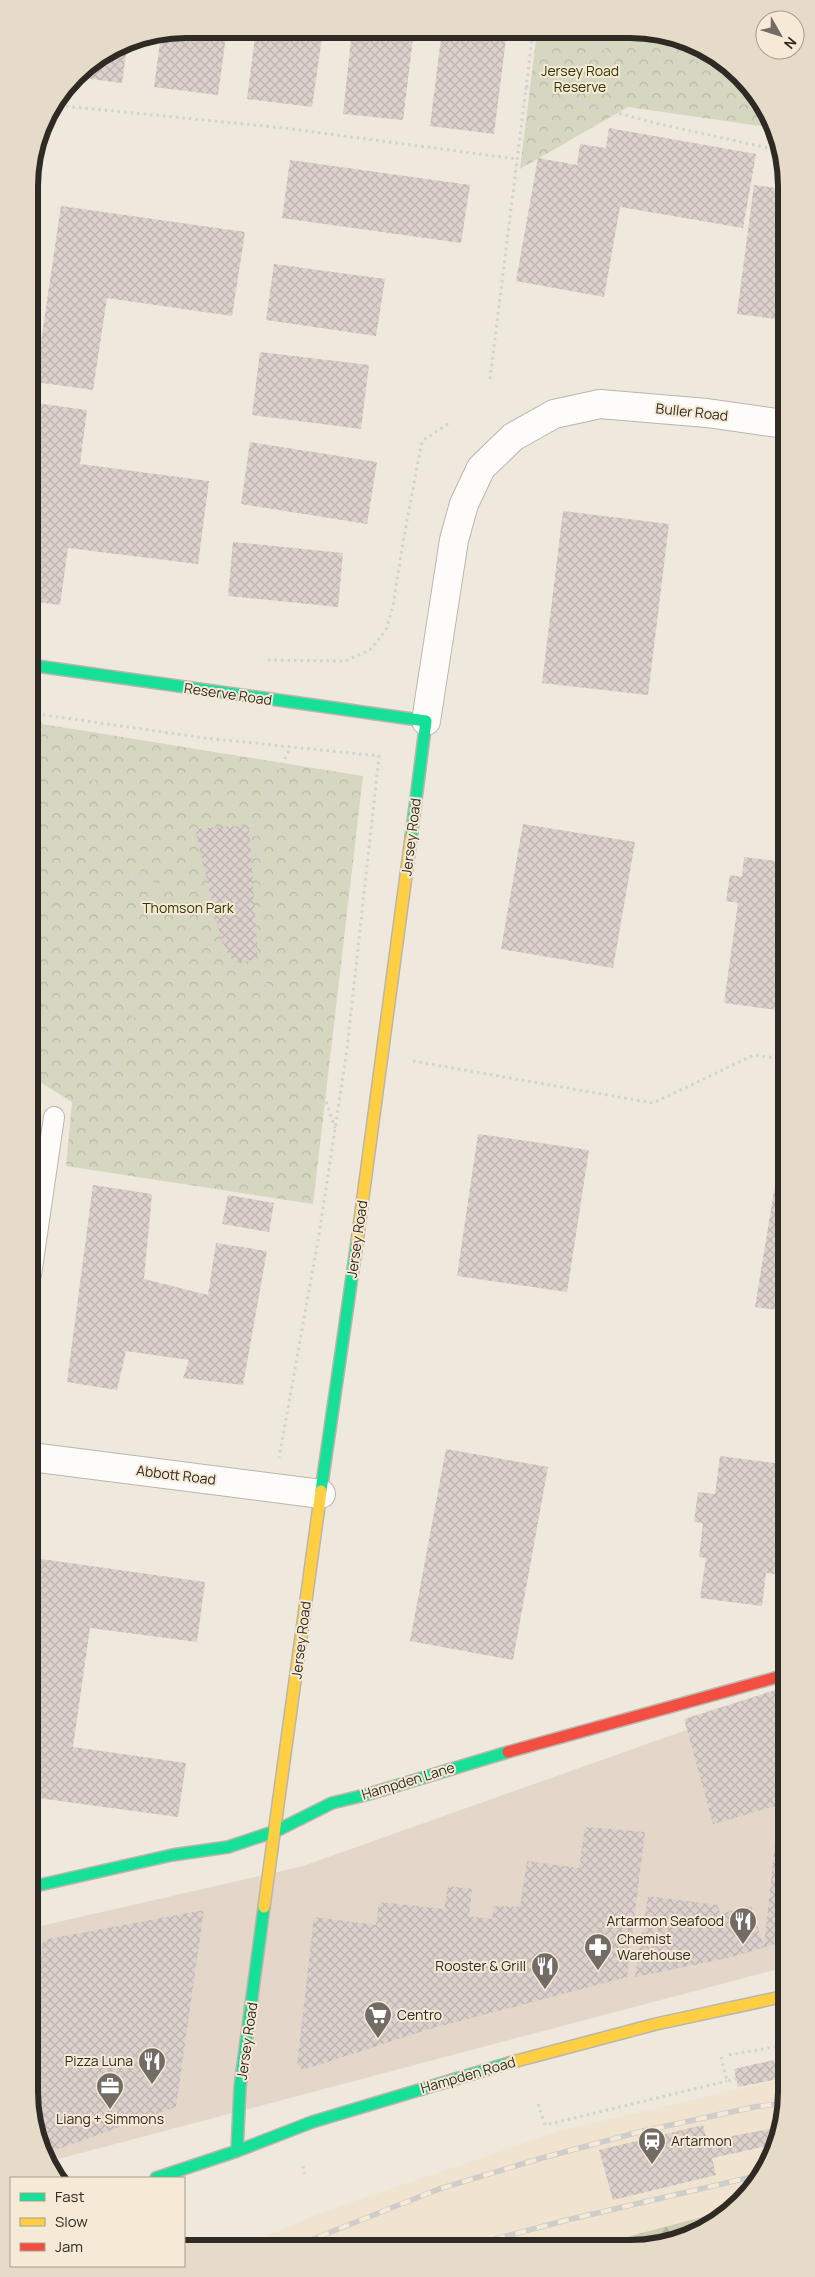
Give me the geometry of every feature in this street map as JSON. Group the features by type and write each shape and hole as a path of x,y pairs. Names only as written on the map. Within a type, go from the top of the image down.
{"street":[{"name":"Buller Road","path":"600,404 708,413 778,423"},
{"name":"Jersey Road","path":"237,2151 240,2087 382,1056 426,721 454,540 464,504 482,468 513,437 554,414 600,404"},
{"name":"Reserve Road","path":"38,667 426,721"},
{"name":"Abbott Road","path":"38,1458 321,1494"},
{"name":"Hampden Lane","path":"38,1886 172,1855 228,1846 276,1831 332,1803 368,1794 489,1756 777,1677"},
{"name":"Hampden Road","path":"159,2177 237,2151 312,2122 531,2056 656,2024 777,1998"}],"lane":[{"path":"38,1227 54,1117"}],"path":[{"path":"490,379 532,38"},
{"path":"592,38 608,53"},
{"path":"525,88 608,53 711,62"},
{"path":"525,88 655,124 773,149"},
{"path":"61,106 284,128 517,159"},
{"path":"268,660 345,661 370,650 386,630 393,606 422,442 451,422"},
{"path":"38,715 290,748 379,756 346,1049 335,1129 319,1236 278,1464"},
{"path":"38,721 78,757 121,820 153,876 211,945 275,1000 319,1080 335,1129"},
{"path":"266,992 266,958 254,823 290,748"},
{"path":"102,881 139,875 148,866"},
{"path":"54,1117 88,1096 115,1063 151,969 153,876"},
{"path":"346,1049 653,1103 754,1055 778,1058"},
{"path":"729,2055 777,2046"},
{"path":"721,2057 727,2081"},
{"path":"538,2104 545,2125 736,2079"},
{"path":"303,2166 304,2174"}],"shaded area":[{"path":"38,1082 40,1082 38,1098"},
{"path":"777,1698 777,1969 54,2160 43,2130 39,2111 38,1927 303,1866"},
{"path":"777,2081 775,2120 766,2148 758,2166 741,2189 712,2214 615,2240 258,2240 323,2212 560,2131"}],"green space":[{"name":"Jersey Road Reserve","path":"536,38 630,38 658,40 677,45 704,57 734,81 753,103 765,127 628,107 520,169"},
{"name":"Thomson Park","path":"38,723 363,776 313,1204 66,1166 72,1102 38,1082"},
{"path":"712,2214 677,2232 658,2237 615,2240"}],"building":[{"path":"226,38 218,95 154,87 160,40"},
{"path":"255,38 322,38 312,107 247,99"},
{"path":"351,38 413,38 403,120 343,114"},
{"path":"441,38 506,38 494,134 430,126"},
{"path":"127,50 122,83 84,78 103,62"},
{"path":"609,128 756,154 743,228 620,207 604,297 516,281 538,158 577,165 580,144 606,148"},
{"path":"290,160 470,185 461,243 282,218"},
{"path":"754,185 778,188 778,319 737,314"},
{"path":"61,206 245,232 232,316 107,298 93,390 38,382 38,362"},
{"path":"274,264 385,279 376,336 266,320"},
{"path":"260,352 369,365 361,429 252,415"},
{"path":"38,403 87,410 80,464 209,481 198,564 68,548 60,605 38,602"},
{"path":"250,442 377,462 367,524 241,504"},
{"path":"563,511 669,524 648,695 542,683"},
{"path":"233,542 343,553 338,607 228,596"},
{"path":"523,824 635,842 613,968 501,949"},
{"path":"249,825 258,959 234,963 221,940 195,829"},
{"path":"744,857 778,861 778,1010 724,1003 738,903 726,901 730,875 742,877"},
{"path":"478,1134 589,1150 567,1292 457,1276"},
{"path":"777,1170 777,1310 755,1307"},
{"path":"93,1185 152,1194 144,1279 208,1295 216,1243 267,1251 243,1385 183,1378 189,1360 126,1351 117,1390 67,1382"},
{"path":"228,1195 274,1203 269,1232 222,1224"},
{"path":"446,1449 548,1467 513,1660 410,1641"},
{"path":"720,1456 777,1463 777,1574 766,1573 762,1606 700,1598 706,1558 699,1557 703,1523 694,1522 698,1492 715,1494"},
{"path":"38,1559 205,1582 197,1642 90,1628 73,1747 186,1763 178,1817 38,1798"},
{"path":"777,1689 777,1806 713,1824 684,1719"},
{"path":"777,1821 777,1944 728,1958 635,1977 648,1896 717,1905 721,1914 751,1905 764,1947"},
{"path":"585,1827 645,1832 627,1977 426,2030 303,2070 297,2065 314,1917 376,1925 379,1902 444,1909 448,1886 472,1889 469,1916 492,1919 494,1906 520,1907 527,1861 579,1868"},
{"path":"204,1910 176,2107 51,2152 40,2120 38,2092 38,1978 43,1940"},
{"path":"774,2060 777,2079 738,2087 734,2069"},
{"path":"703,2125 707,2141 772,2128 767,2146 712,2158 716,2175 613,2200 599,2150"}],"railway":[{"path":"311,2240 439,2189 542,2158 639,2132 754,2107 777,2104"},
{"path":"492,2240 563,2221 750,2177"}],"traffic: fast":[{"path":"38,666 426,721 411,838"},
{"path":"321,1491 357,1242"},
{"path":"38,1885 172,1855 228,1847 276,1831 332,1803 369,1794 508,1752"},
{"path":"237,2151 240,2087 264,1907"},
{"path":"159,2177 237,2151 312,2122 509,2063"}],"traffic: slow":[{"path":"357,1242 411,838"},
{"path":"264,1907 321,1491"},
{"path":"509,2063 656,2024 777,1998"}],"traffic: jam":[{"path":"508,1752 777,1677"}],"place":[{"name":"Artarmon Seafood","path":"743,1945"},
{"name":"Chemist Warehouse","path":"598,1971"},
{"name":"Rooster & Grill","path":"545,1990"},
{"name":"Centro","path":"378,2039"},
{"name":"Pizza Luna","path":"152,2085"},
{"name":"Liang + Simmons","path":"110,2110"},
{"name":"Artarmon","path":"652,2165"}]}
